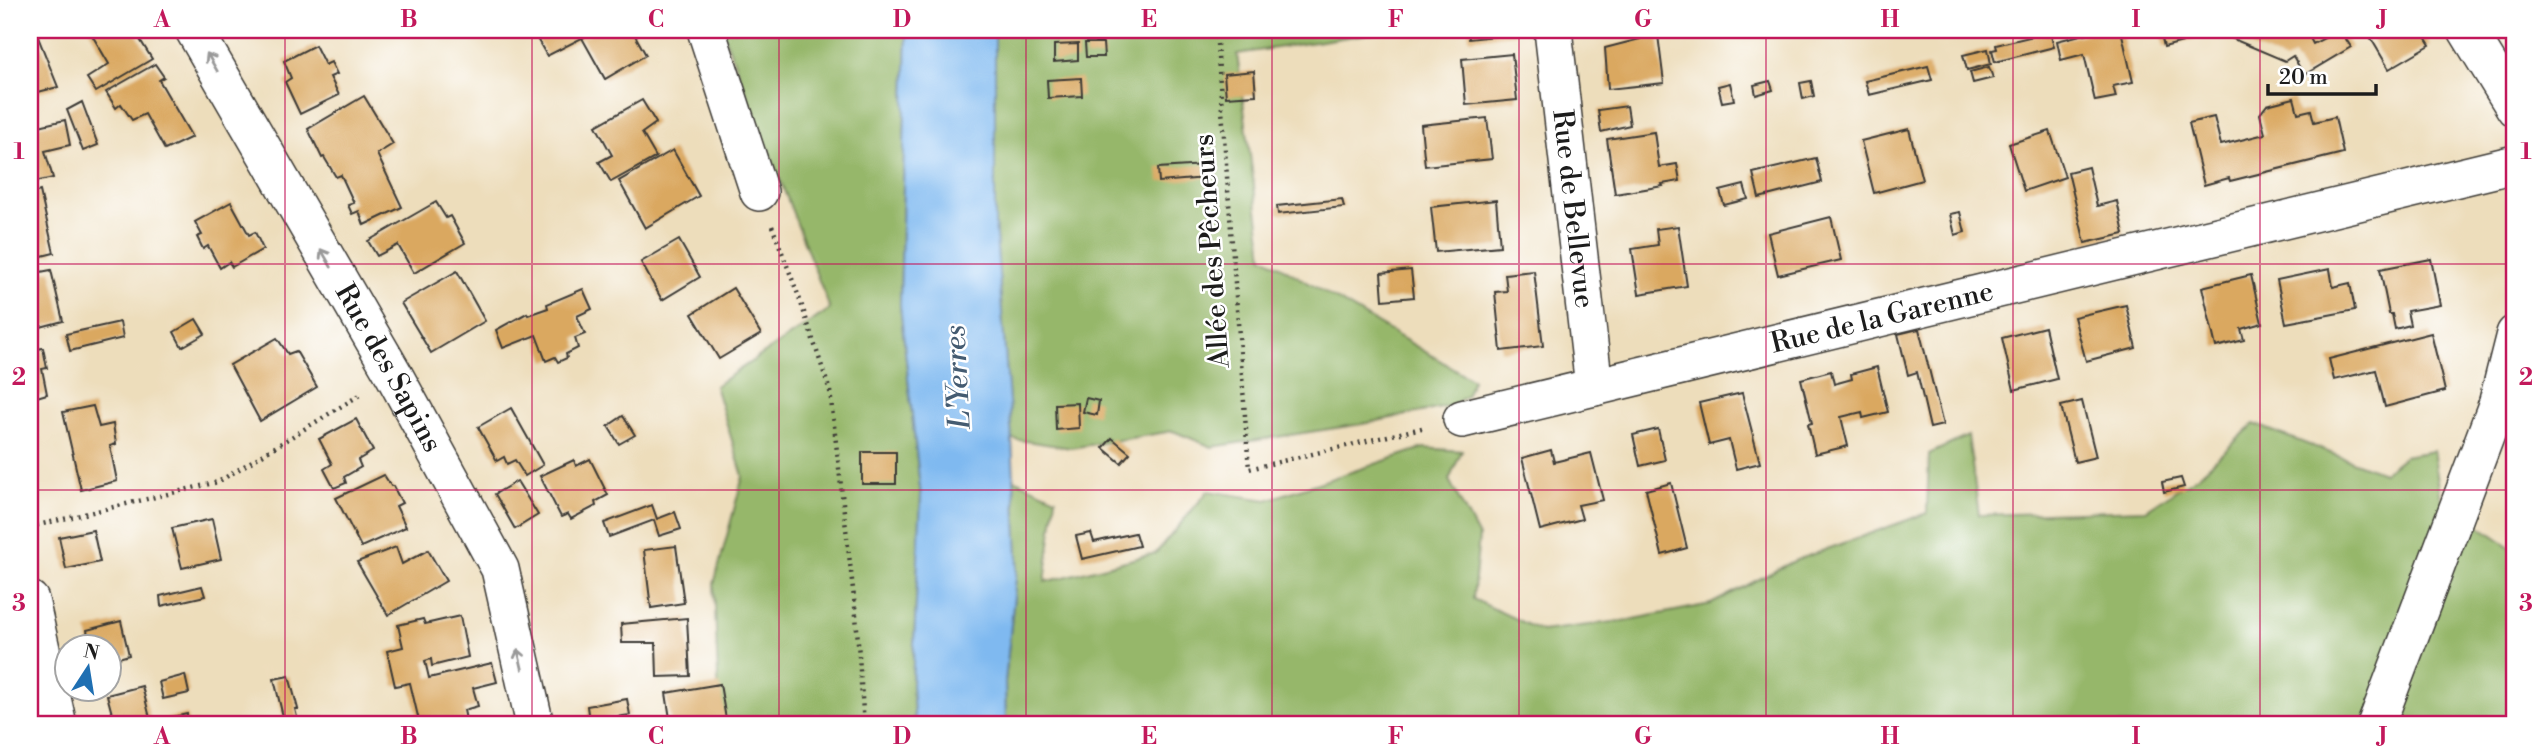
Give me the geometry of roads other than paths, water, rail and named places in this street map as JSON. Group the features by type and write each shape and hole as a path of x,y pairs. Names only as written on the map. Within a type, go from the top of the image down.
{"street":[{"name":"Rue des Sapins","path":"194,30 394,375 500,569 535,725"},
{"path":"706,30 759,192"},
{"name":"Rue de Bellevue","path":"1553,30 1594,387"},
{"path":"2467,30 2515,108"},
{"name":"Rue de la Garenne","path":"1462,419 2515,164"},
{"path":"2376,725 2497,405 2515,334"},
{"path":"30,600 58,725"}],"water":[{"name":"L'Yerres","path":"907,30 995,30 995,223 1012,439 1018,558 1005,682 1006,725 915,725 912,685 921,497 900,305"}]}
